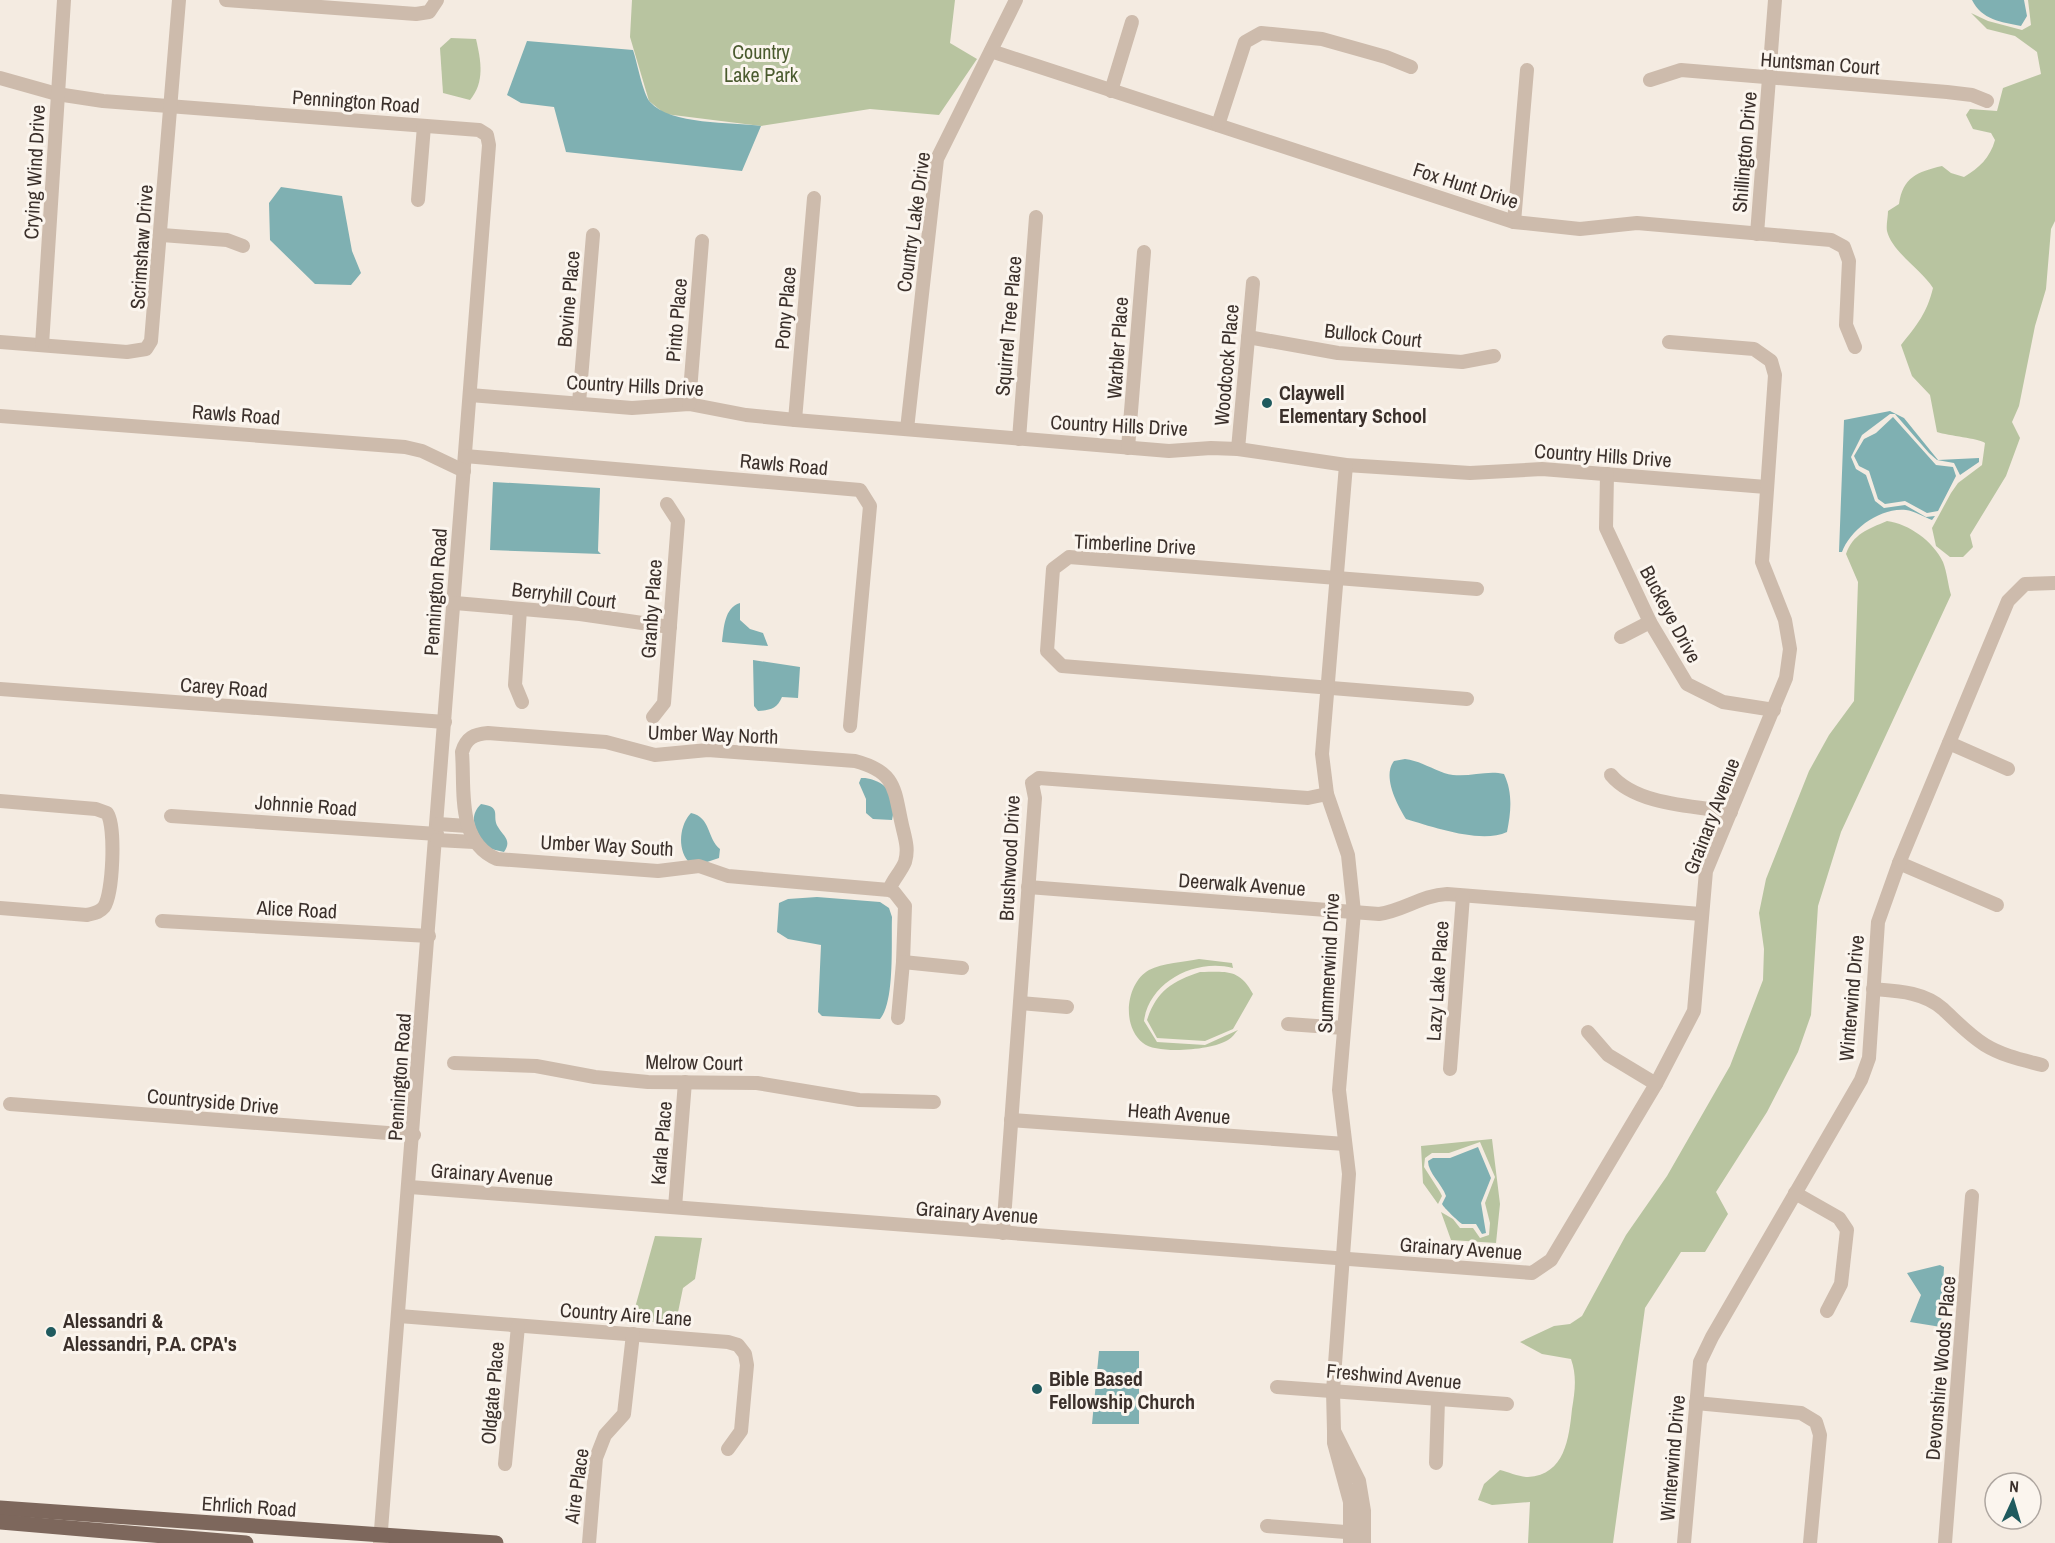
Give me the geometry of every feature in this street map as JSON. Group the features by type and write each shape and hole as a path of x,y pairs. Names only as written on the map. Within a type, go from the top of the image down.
{"main road":[{"name":"Ehrlich Road","path":"0,1509 381,1539 496,1543"},
{"name":"Ehrlich Road","path":"0,1522 246,1543"}],"street":[{"name":"Crying Wind Drive","path":"42,345 54,190 53,153 64,0"},
{"name":"Scrimshaw Drive","path":"0,342 127,352 146,349 152,342 179,0"},
{"path":"226,0 416,14 429,12 437,0"},
{"name":"Country Lake Drive","path":"907,429 937,159 1016,0"},
{"name":"Shillington Drive","path":"1757,234 1775,0"},
{"path":"1111,91 1132,22"},
{"path":"1218,125 1245,42 1261,33 1322,39 1386,57 1411,67"},
{"name":"Fox Hunt Drive","path":"991,51 1514,222 1580,229 1636,223 1830,240 1844,247 1849,261 1846,325 1854,347"},
{"path":"1514,222 1527,70"},
{"name":"Huntsman Court","path":"1650,80 1681,70 1947,92 1972,95 1987,100"},
{"name":"Pennington Road","path":"0,78 57,94 171,106 478,130 487,135 489,145 455,603 381,1539"},
{"path":"418,200 424,126"},
{"name":"Pony Place","path":"795,420 814,198"},
{"name":"Squirrel Tree Place","path":"1019,439 1036,217"},
{"path":"162,235 227,240 243,246"},
{"name":"Bovine Place","path":"579,403 593,235"},
{"name":"Pinto Place","path":"688,404 702,240"},
{"name":"Warbler Place","path":"1128,448 1144,252"},
{"name":"Woodcock Place","path":"1238,449 1253,283"},
{"name":"Bullock Court","path":"1248,337 1338,352 1461,362 1494,356"},
{"name":"Grainary Avenue","path":"410,1187 1532,1273 1551,1260 1656,1084 1694,1011 1706,871 1786,678 1790,649 1785,620 1762,562 1775,375 1771,361 1754,349 1669,342"},
{"name":"Country Hills Drive","path":"470,395 632,408 688,404 746,416 1169,451 1210,448 1238,449 1346,465 1470,473 1542,469 1766,487"},
{"name":"Rawls Road","path":"0,416 405,447 422,451 464,471"},
{"name":"Rawls Road","path":"465,456 860,490 870,506 850,726"},
{"name":"Summerwind Drive","path":"1346,465 1322,754 1327,794 1348,855 1354,912 1340,1090 1349,1174 1334,1391 1334,1431 1359,1481 1364,1511 1357,1538"},
{"name":"Buckeye Drive","path":"1607,474 1606,528 1650,622 1687,684 1723,702 1774,710"},
{"name":"Granby Place","path":"653,717 664,703 678,521 667,504"},
{"name":"Timberline Drive","path":"1467,699 1062,666 1047,651 1053,568 1069,557 1477,589"},
{"name":"Winterwind Drive","path":"1684,1543 1700,1362 1862,1080 1869,1058 1878,922 1899,863 2008,601 2025,584 2055,583"},
{"name":"Berryhill Court","path":"455,603 670,627"},
{"path":"520,609 515,684 522,702"},
{"path":"1621,637 1650,622"},
{"name":"Carey Road","path":"0,689 445,722"},
{"name":"Umber Way North","path":"467,826 462,752 470,737 479,733 606,742 655,755 708,750 855,760 878,770 895,789 899,800 907,851 905,863 889,890"},
{"path":"1949,743 2008,769"},
{"path":"1611,775 1621,787 1636,796 1731,812"},
{"name":"Brushwood Drive","path":"1003,1233 1035,798 1032,783 1039,778 1308,798 1327,794"},
{"path":"0,801 96,808 107,813 113,830 108,894 105,905 98,912 87,915 0,908"},
{"name":"Johnnie Road","path":"171,816 437,832"},
{"path":"437,832 467,826 474,842"},
{"path":"437,832 474,842"},
{"name":"Umber Way South","path":"474,842 484,854 497,859 658,871 699,866 728,876 889,890"},
{"path":"1899,863 1997,905"},
{"name":"Deerwalk Avenue","path":"1028,887 1354,912 1392,913 1431,895 1701,914"},
{"path":"889,890 894,892 905,906 898,1018"},
{"name":"Lazy Lake Place","path":"1450,1069 1463,896"},
{"name":"Alice Road","path":"162,921 429,936"},
{"path":"903,962 962,968"},
{"path":"1873,989 1904,991 1925,998 1942,1008 1964,1030 1986,1046 2013,1058 2042,1065"},
{"path":"1020,1003 1067,1007"},
{"path":"1288,1024 1344,1028"},
{"path":"1588,1032 1608,1056 1656,1084"},
{"name":"Melrow Court","path":"454,1063 517,1064 616,1080 757,1083 859,1100 934,1102"},
{"name":"Karla Place","path":"675,1208 685,1082"},
{"name":"Countryside Drive","path":"10,1104 414,1135"},
{"name":"Heath Avenue","path":"1011,1120 1345,1144"},
{"path":"1796,1193 1839,1218 1847,1230 1841,1284 1827,1311"},
{"name":"Devonshire Woods Place","path":"1945,1543 1972,1196"},
{"name":"Country Aire Lane","path":"399,1316 728,1342 738,1345 745,1354 747,1365 741,1431 728,1449"},
{"name":"Oldgate Place","path":"505,1464 518,1326"},
{"name":"Aire Place","path":"589,1543 596,1458 605,1435 624,1414 633,1334"},
{"name":"Freshwind Avenue","path":"1277,1387 1507,1404"},
{"path":"1436,1463 1438,1400"},
{"path":"1696,1403 1801,1413 1816,1422 1820,1435 1810,1543"},
{"path":"1267,1526 1357,1538"}],"green space":[{"name":"Country Lake Park","path":"632,0 955,0 950,43 977,59 939,115 870,109 761,126 665,114 649,101 630,37"},
{"path":"2028,0 2055,0 2055,221 2051,229 2046,289 2035,326 2019,406 2012,422 2020,438 2006,476 1970,535 1973,547 1963,557 1950,557 1936,546 1932,528 1958,483 1982,465 1985,443 1937,432 1930,395 1912,376 1901,345 1921,318 1933,288 1890,239 1887,231 1888,211 1899,204 1904,188 1918,174 1942,166 1951,173 1964,177 1987,157 1995,140 1991,133 1973,129 1966,115 1970,109 1997,111 2003,88 2041,74 2037,52 2015,36 1987,29 1971,13 1988,21 2022,30 2031,25"},
{"path":"451,38 476,39 480,79 470,100 443,93 440,48"},
{"path":"1887,521 1912,530 1933,547 1946,570 1951,595 1841,832 1818,906 1811,1015 1798,1052 1767,1112 1716,1192 1728,1214 1705,1252 1681,1252 1645,1308 1613,1543 1528,1543 1530,1502 1492,1505 1478,1500 1484,1484 1500,1470 1528,1477 1550,1470 1557,1462 1567,1443 1575,1378 1571,1359 1542,1354 1520,1342 1554,1326 1570,1324 1582,1316 1626,1235 1667,1176 1730,1066 1763,980 1764,949 1759,913 1766,879 1809,771 1829,735 1854,701 1858,582 1846,554 1857,537"},
{"path":"1199,959 1232,963 1233,968 1204,967 1176,976 1164,984 1155,995 1144,1021 1157,1042 1205,1045 1238,1030 1221,1043 1198,1049 1160,1049 1143,1043 1136,1036 1129,1016 1131,994 1135,984 1141,976 1154,968"},
{"path":"1200,972 1231,973 1242,980 1253,994 1233,1029 1205,1041 1157,1038 1147,1020 1155,1002 1173,984"},
{"path":"1492,1139 1500,1204 1496,1243 1451,1240 1441,1212 1453,1219 1460,1228 1473,1228 1480,1238 1489,1235 1490,1223 1485,1203 1495,1177 1480,1142 1449,1153 1432,1153 1425,1158 1424,1167 1442,1196 1438,1204 1423,1183 1421,1146"},
{"path":"655,1236 702,1238 695,1279 683,1288 676,1322 631,1322"}],"water":[{"path":"1972,0 2024,0 2027,16 2021,26 1999,21 1981,12"},
{"path":"527,41 633,50 647,98 659,109 686,119 761,126 742,171 566,152 554,107 521,103 507,95"},
{"path":"281,187 342,196 352,251 361,273 351,285 315,284 270,240 269,203"},
{"path":"1890,411 1904,418 1938,460 1979,458 1979,462 1960,475 1954,463 1937,460 1895,414 1890,414 1862,435 1851,457 1856,469 1866,475 1875,501 1884,508 1905,505 1926,517 1935,516 1932,520 1906,510 1886,512 1859,528 1842,552 1839,552 1844,420"},
{"path":"1893,417 1936,465 1953,467 1956,476 1938,511 1927,513 1905,501 1885,504 1878,499 1869,471 1859,466 1854,456 1864,439 1876,433"},
{"path":"493,482 600,488 598,551 601,554 490,550"},
{"path":"740,603 740,620 750,629 763,633 768,646 722,642 728,614"},
{"path":"753,660 800,667 798,698 782,697 773,708 758,711 754,706"},
{"path":"1405,759 1453,775 1504,774 1509,788 1510,803 1507,832 1484,836 1471,835 1443,830 1406,819 1390,782 1391,767 1394,761"},
{"path":"861,778 877,781 890,791 894,803 892,820 873,819 866,813 866,799 859,783"},
{"path":"481,804 492,807 495,812 496,823 507,841 504,852 487,848 477,831 474,815"},
{"path":"691,813 697,815 706,824 720,849 719,858 707,862 688,861 682,850 681,836 684,823"},
{"path":"817,897 880,902 889,908 892,917 890,986 885,1011 880,1019 822,1016 818,1012 821,945 788,939 777,932 779,903 788,899"},
{"path":"1478,1147 1491,1178 1481,1203 1486,1233 1482,1234 1476,1224 1462,1224 1443,1206 1446,1196 1430,1170 1428,1161 1433,1158 1450,1158"},
{"path":"1940,1265 1944,1267 1941,1327 1910,1322 1921,1295 1907,1273"},
{"path":"1099,1351 1139,1351 1139,1424 1092,1424"}],"place":[{"name":"Claywell Elementary School","path":"1267,403"},
{"name":"Alessandri & Alessandri, P.A. CPA's","path":"51,1332"},
{"name":"Bible Based Fellowship Church","path":"1037,1389"}]}
